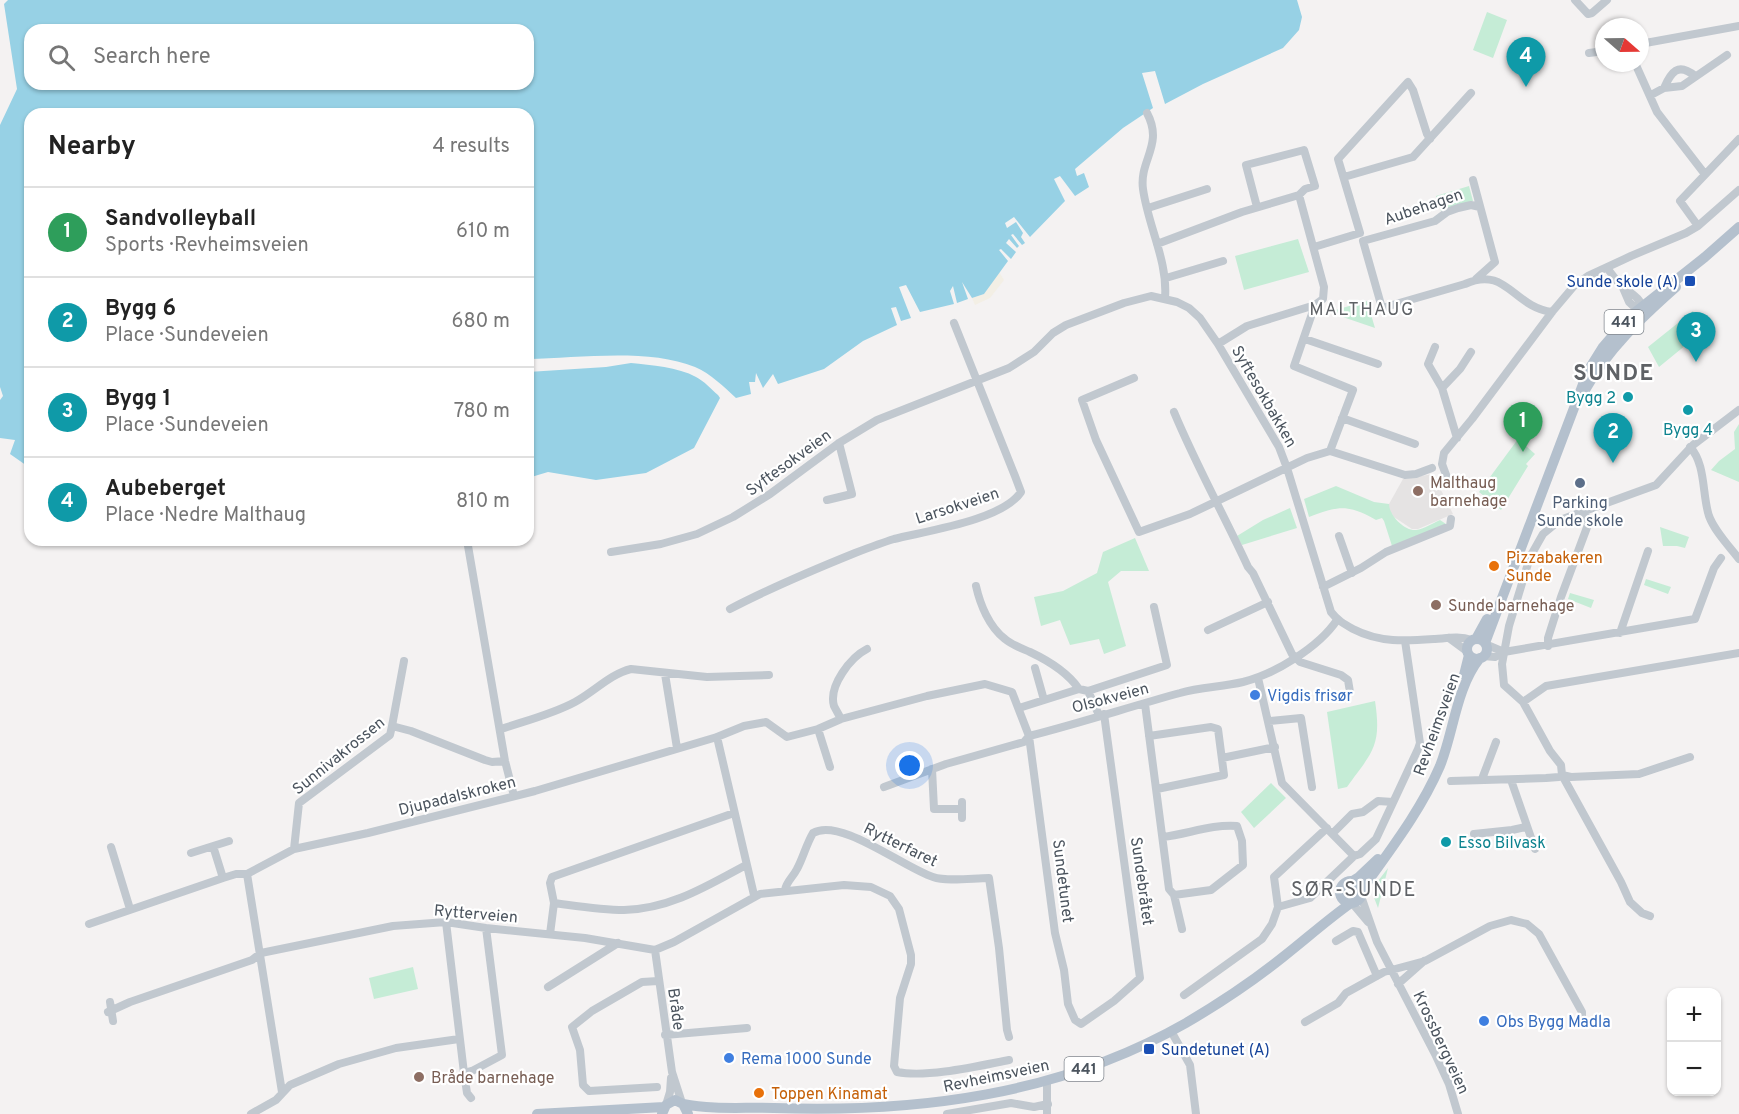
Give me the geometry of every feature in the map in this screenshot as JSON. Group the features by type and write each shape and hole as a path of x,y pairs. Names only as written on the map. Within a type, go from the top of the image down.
{"main road":[{"name":"441","path":"1479,642 1524,537 1583,381 1596,357 1620,327 1739,227"},
{"name":"441","path":"1479,642 1486,651 1475,655 1468,645 1479,642"},
{"name":"Revheimsveien","path":"1352,882 1366,871 1392,841 1425,786 1475,655"},
{"name":"Revheimsveien","path":"722,1114 902,1107 989,1095 1047,1081 1103,1062 1171,1031 1220,1002 1258,976 1356,898 1397,844 1441,763 1475,655"},
{"name":"441","path":"1340,894 1342,886 1352,882"},
{"path":"1340,894 1343,899 1356,898 1358,884 1352,882"},
{"name":"Revheimsveien","path":"1319,926 1340,894"},
{"name":"441","path":"549,1114 664,1109 672,1101 684,1107"},
{"name":"Revheimsveien","path":"684,1107 817,1111"},
{"name":"441","path":"537,1114 557,1114"}],"street":[{"path":"1575,0 1588,15 1607,0"},
{"path":"1649,42 1739,26"},
{"path":"1589,54 1595,53"},
{"path":"1651,95 1664,88 1678,88 1727,55"},
{"path":"1664,88 1671,74 1677,69 1683,69 1695,76"},
{"path":"1640,72 1664,123 1704,173"},
{"path":"1314,247 1360,233 1338,159 1408,82 1430,139"},
{"path":"1344,177 1413,157 1471,93"},
{"path":"1147,113 1154,128 1154,135 1143,187 1166,278 1165,298"},
{"path":"1698,226 1680,201 1704,173 1739,139"},
{"path":"1157,244 1257,207 1299,195 1305,189 1315,186 1304,150 1246,165 1257,207"},
{"name":"Aubehagen","path":"1473,180 1495,262 1476,279 1465,284 1382,308 1364,242 1435,221 1447,212 1458,208 1471,205 1480,207"},
{"path":"1148,208 1207,189"},
{"path":"1449,483 1442,465 1442,458 1574,286 1588,276 1686,233 1698,226 1739,190"},
{"path":"1218,344 1247,326 1315,305 1325,294 1299,195"},
{"path":"1166,278 1223,261"},
{"path":"1607,268 1623,288 1629,290 1641,310"},
{"path":"1476,279 1497,280 1524,301 1539,309 1552,312"},
{"name":"Syftesokbakken","path":"977,379 994,375 1021,361 1066,325 1136,299 1151,296 1165,298 1195,313 1218,344 1273,435 1287,468 1331,612 1337,620"},
{"path":"1315,305 1294,366 1353,390 1330,451"},
{"name":"Larsokveien","path":"730,609 856,552 985,516 1013,502 1021,492 954,323"},
{"path":"1305,339 1378,364"},
{"path":"1435,347 1428,364 1440,381 1457,438"},
{"path":"1442,388 1460,369 1471,352"},
{"path":"1134,378 1082,400 1096,440 1139,532 1164,525 1307,459 1330,451 1406,475 1432,468"},
{"name":"Syftesokveien","path":"611,552 661,544 697,534 720,524 755,504 839,443 877,420 977,379"},
{"path":"1650,915 1642,913 1630,902 1562,775 1561,765 1550,751 1523,702 1504,685 1502,664 1504,652 1509,626 1536,544 1543,534 1555,524 1583,511 1656,485 1690,447 1739,410"},
{"path":"1174,412 1191,451 1218,501 1292,654 1300,662 1341,670 1348,680 1350,692"},
{"path":"1342,418 1415,444"},
{"path":"827,500 852,494 839,443"},
{"path":"1690,447 1700,464 1706,506 1712,523 1739,559"},
{"path":"1548,646 1548,638 1588,522 1583,511"},
{"path":"1323,587 1352,573 1386,552 1450,526 1451,519"},
{"path":"1339,536 1352,573"},
{"path":"467,546 514,796"},
{"path":"1620,633 1648,551"},
{"path":"1449,638 1475,655 1495,657 1504,652 1695,619 1714,568 1721,558"},
{"path":"976,585 987,617 1002,638 1058,669 1078,689"},
{"path":"1208,630 1268,602"},
{"path":"830,767 818,729 841,719 927,696 985,684 1012,692 1019,708 1078,689 1088,691 1167,665 1154,606"},
{"path":"1337,620 1377,639 1405,641 1459,636 1504,652"},
{"name":"Olsokveien","path":"884,787 932,769 1024,742 1029,736 1102,714 1194,690 1258,678 1310,648 1331,630 1337,620"},
{"path":"1278,907 1310,898 1354,856 1360,854 1376,839 1420,743 1405,641"},
{"path":"841,719 834,704 838,684 856,654 867,649"},
{"path":"1523,702 1546,686 1739,653"},
{"path":"392,726 404,661"},
{"path":"1035,668 1044,700"},
{"path":"501,729 573,703 624,671 631,669 707,677 769,675"},
{"path":"665,674 677,748"},
{"path":"1258,678 1281,780 1354,856"},
{"path":"1088,691 1102,714"},
{"path":"1144,704 1169,889 1174,895 1182,929"},
{"name":"Sundetunet","path":"1019,708 1029,736 1055,933 1064,970 1068,1004 1075,1020 1081,1024"},
{"name":"Sundebråtet","path":"1081,1024 1140,978 1102,714"},
{"path":"1269,721 1301,718 1312,787"},
{"name":"Djupadalskroken","path":"89,924 223,878 236,874 247,874 294,849 514,796 717,737 744,726 766,722 787,737 818,729"},
{"name":"Sunnivakrossen","path":"294,849 299,803 390,735 392,726 411,731 485,760 506,761"},
{"path":"1149,736 1216,727 1222,758 1224,775 1156,789"},
{"path":"717,737 754,895"},
{"path":"1482,779 1496,742"},
{"path":"1222,758 1275,747"},
{"path":"1451,781 1510,780 1562,775 1571,777 1639,774 1690,757"},
{"path":"932,769 934,809 962,810"},
{"path":"1510,780 1535,849"},
{"path":"1184,995 1262,939 1272,924 1278,907 1274,877 1352,814 1363,812 1378,801 1393,802"},
{"path":"550,934 554,903 550,883 552,877 734,813"},
{"path":"1163,837 1187,834 1207,828 1237,826 1242,841 1243,865 1227,878 1211,890 1174,895"},
{"path":"1474,834 1512,830 1526,826"},
{"name":"Rytterfaret","path":"785,891 813,833 826,829 852,837 935,878 989,878 1009,1037"},
{"path":"190,853 229,841"},
{"path":"213,846 223,878"},
{"path":"111,847 130,909"},
{"path":"554,903 613,910 654,907 696,892 746,865"},
{"path":"247,874 282,1093"},
{"path":"655,950 674,942 754,895 844,885 871,887 890,896 899,909 911,955 900,998 894,1066 897,1072 917,1074 998,1066 1009,1060"},
{"name":"Krossbergveien","path":"1356,898 1436,1056 1449,1084 1458,1114"},
{"name":"Krossbergveien","path":"1398,984 1425,961 1500,922 1511,920 1522,922 1533,928 1543,940 1582,1012 1582,1022"},
{"path":"446,922 459,1040 467,1093 471,1098"},
{"name":"Rytterveien","path":"113,1021 110,1008 252,960 261,953 393,926 446,922 618,943 655,950"},
{"path":"464,1073 502,1055 486,928"},
{"path":"1336,941 1353,931 1358,932 1377,976"},
{"path":"548,987 618,943"},
{"name":"Bråde","path":"655,950 665,1035 672,1072 684,1107"},
{"name":"Krossbergveien","path":"1305,1022 1338,1003 1346,993 1390,969 1425,961"},
{"path":"657,1087 586,1090 582,1081 580,1050 572,1027 592,1011 642,982 658,981"},
{"path":"665,1035 747,1028"},
{"path":"1171,1031 1190,1065 1196,1114"},
{"path":"251,1114 276,1100 290,1085 339,1064 396,1048 459,1040"},
{"name":"Bråde","path":"664,1109 670,1092 672,1072"},
{"path":"1047,1081 1047,1109"},
{"path":"1010,1114 1011,1103"},
{"name":"Revheimsveien","path":"953,1114 983,1111 1011,1103 1047,1109"}],"shaded area":[{"name":"Malthaug barnehage","path":"1433,474 1453,514 1418,529 1412,529 1394,517 1389,510 1389,504 1403,479"}],"green space":[{"path":"1487,12 1507,20 1493,58 1473,50"},
{"path":"1469,186 1473,201 1441,211 1436,196"},
{"path":"1298,239 1309,272 1244,290 1235,256"},
{"path":"1367,301 1375,328 1334,314 1335,310"},
{"path":"1693,311 1703,331 1659,367 1648,347"},
{"path":"1739,424 1739,482 1711,470 1735,449 1734,432"},
{"path":"1518,439 1535,454 1526,464 1528,466 1501,510 1479,492"},
{"path":"1336,486 1374,502 1389,504 1398,522 1411,530 1440,520 1446,524 1392,546 1382,518 1376,520 1358,511 1343,508 1309,517 1304,499"},
{"path":"1290,508 1297,528 1242,545 1237,536 1263,520"},
{"path":"1660,527 1689,537 1685,548 1663,546"},
{"path":"1135,538 1149,571 1121,571 1108,582 1126,646 1104,654 1099,639 1070,645 1060,620 1041,626 1034,597 1063,591 1097,573 1103,552"},
{"path":"1646,579 1671,587 1668,594 1644,585"},
{"path":"1570,593 1594,600 1591,608 1568,599"},
{"path":"1375,701 1377,729 1373,748 1347,787 1338,789 1327,712"},
{"path":"1271,783 1286,798 1254,828 1241,812"},
{"path":"1388,868 1378,908 1373,895 1378,881"},
{"path":"413,967 418,989 374,999 369,978"}],"sand":[{"path":"999,272 1004,280 990,298 975,305 972,298 984,294"}],"water":[{"path":"8,0 1297,0 1302,17 1299,30 1283,48 1165,104 1155,71 1142,73 1153,108 1123,128 1075,169 1077,176 1084,173 1089,187 1075,196 1060,176 1054,179 1065,201 1030,237 1014,217 1005,223 1007,228 1016,222 1023,233 1021,237 1025,243 1022,245 1013,234 1011,235 1019,246 1017,248 1009,239 1006,243 1016,252 1011,259 1001,249 999,250 1008,261 984,294 972,298 962,282 968,299 957,303 953,286 950,291 954,304 920,312 906,285 899,287 911,318 901,321 896,307 891,308 897,325 863,341 824,369 778,384 773,374 763,388 756,373 755,382 749,382 751,394 736,398 706,373 677,361 613,355 534,359 534,108 24,108 24,464 10,454 15,440 0,438 0,400 3,396 0,387 0,125 17,89 4,4"},
{"path":"631,363 681,371 702,381 720,398 694,448 646,473 596,480 548,472 534,476 534,372"}],"place":[{"name":"Aubeberget","path":"1526,87"},
{"name":"Sunde skole (A)","path":"1690,281"},
{"name":"Bygg 1","path":"1696,362"},
{"name":"Bygg 2","path":"1628,397"},
{"name":"Bygg 4","path":"1688,410"},
{"name":"Sandvolleyball","path":"1523,452"},
{"name":"Bygg 6","path":"1613,463"},
{"name":"Parking Sunde skole","path":"1580,483"},
{"name":"Malthaug barnehage","path":"1418,491"},
{"name":"Pizzabakeren Sunde","path":"1494,566"},
{"name":"Sunde barnehage","path":"1436,605"},
{"name":"Vigdis frisør","path":"1255,695"},
{"name":"Esso Bilvask","path":"1446,842"},
{"name":"Obs Bygg Madla","path":"1484,1021"},
{"name":"Sundetunet (A)","path":"1149,1049"},
{"name":"Rema 1000 Sunde","path":"729,1058"},
{"name":"Bråde barnehage","path":"419,1077"},
{"name":"Toppen Kinamat","path":"759,1093"}],"district":[{"name":"MALTHAUG","path":"1362,309"},
{"name":"SUNDE","path":"1614,372"},
{"name":"SØR-SUNDE","path":"1354,889"}]}
